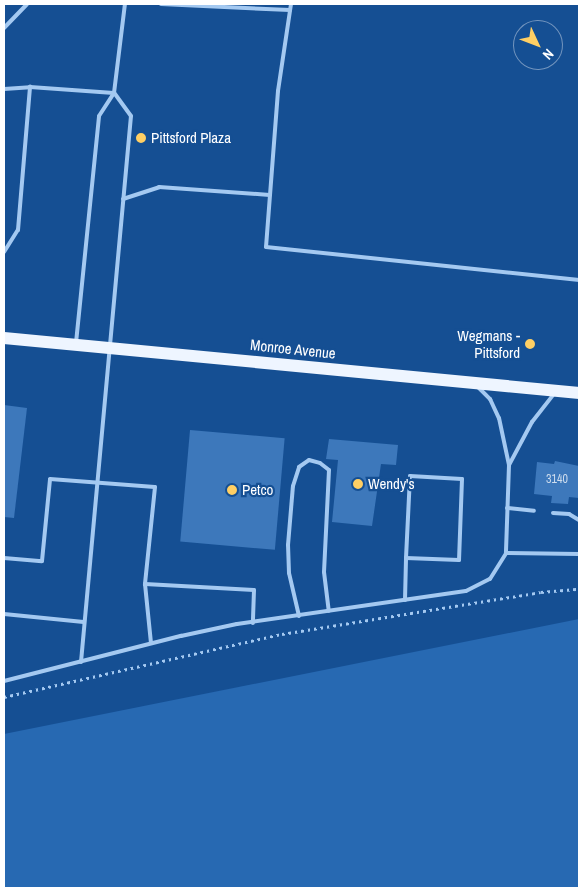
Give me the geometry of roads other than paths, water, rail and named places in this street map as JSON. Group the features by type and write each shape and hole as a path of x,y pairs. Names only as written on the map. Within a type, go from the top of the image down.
{"main road":[{"name":"Monroe Avenue","path":"4,338 579,394"}],"lane":[{"path":"4,28 27,4"},
{"path":"76,345 99,116 114,93 125,4"},
{"path":"161,4 290,10"},
{"path":"291,4 278,91 266,247 579,280"},
{"path":"4,252 18,230 30,87"},
{"path":"4,89 30,87 114,93 131,116 108,348 81,662"},
{"path":"123,199 159,187 270,195"},
{"path":"4,681 151,643 253,623 466,591 490,579 506,553 509,466 499,418 490,399 474,383"},
{"path":"509,466 532,422 556,391"},
{"path":"299,616 289,573 288,545 293,486 298,467 309,460 320,462 329,470 324,572 329,611"},
{"path":"405,600 406,558 410,476 462,478 459,560 406,558"},
{"path":"4,558 42,561 50,479 155,487 145,584 151,643"},
{"path":"507,508 534,511"},
{"path":"553,513 569,514 579,520"},
{"path":"506,553 579,554"},
{"path":"145,584 254,590 253,623"},
{"path":"4,614 84,622"}],"place":[{"name":"Pittsford Plaza","path":"141,138"},
{"name":"Wegmans - Pittsford","path":"530,344"},
{"name":"Wendy's","path":"358,484"},
{"name":"Petco","path":"232,490"}]}
